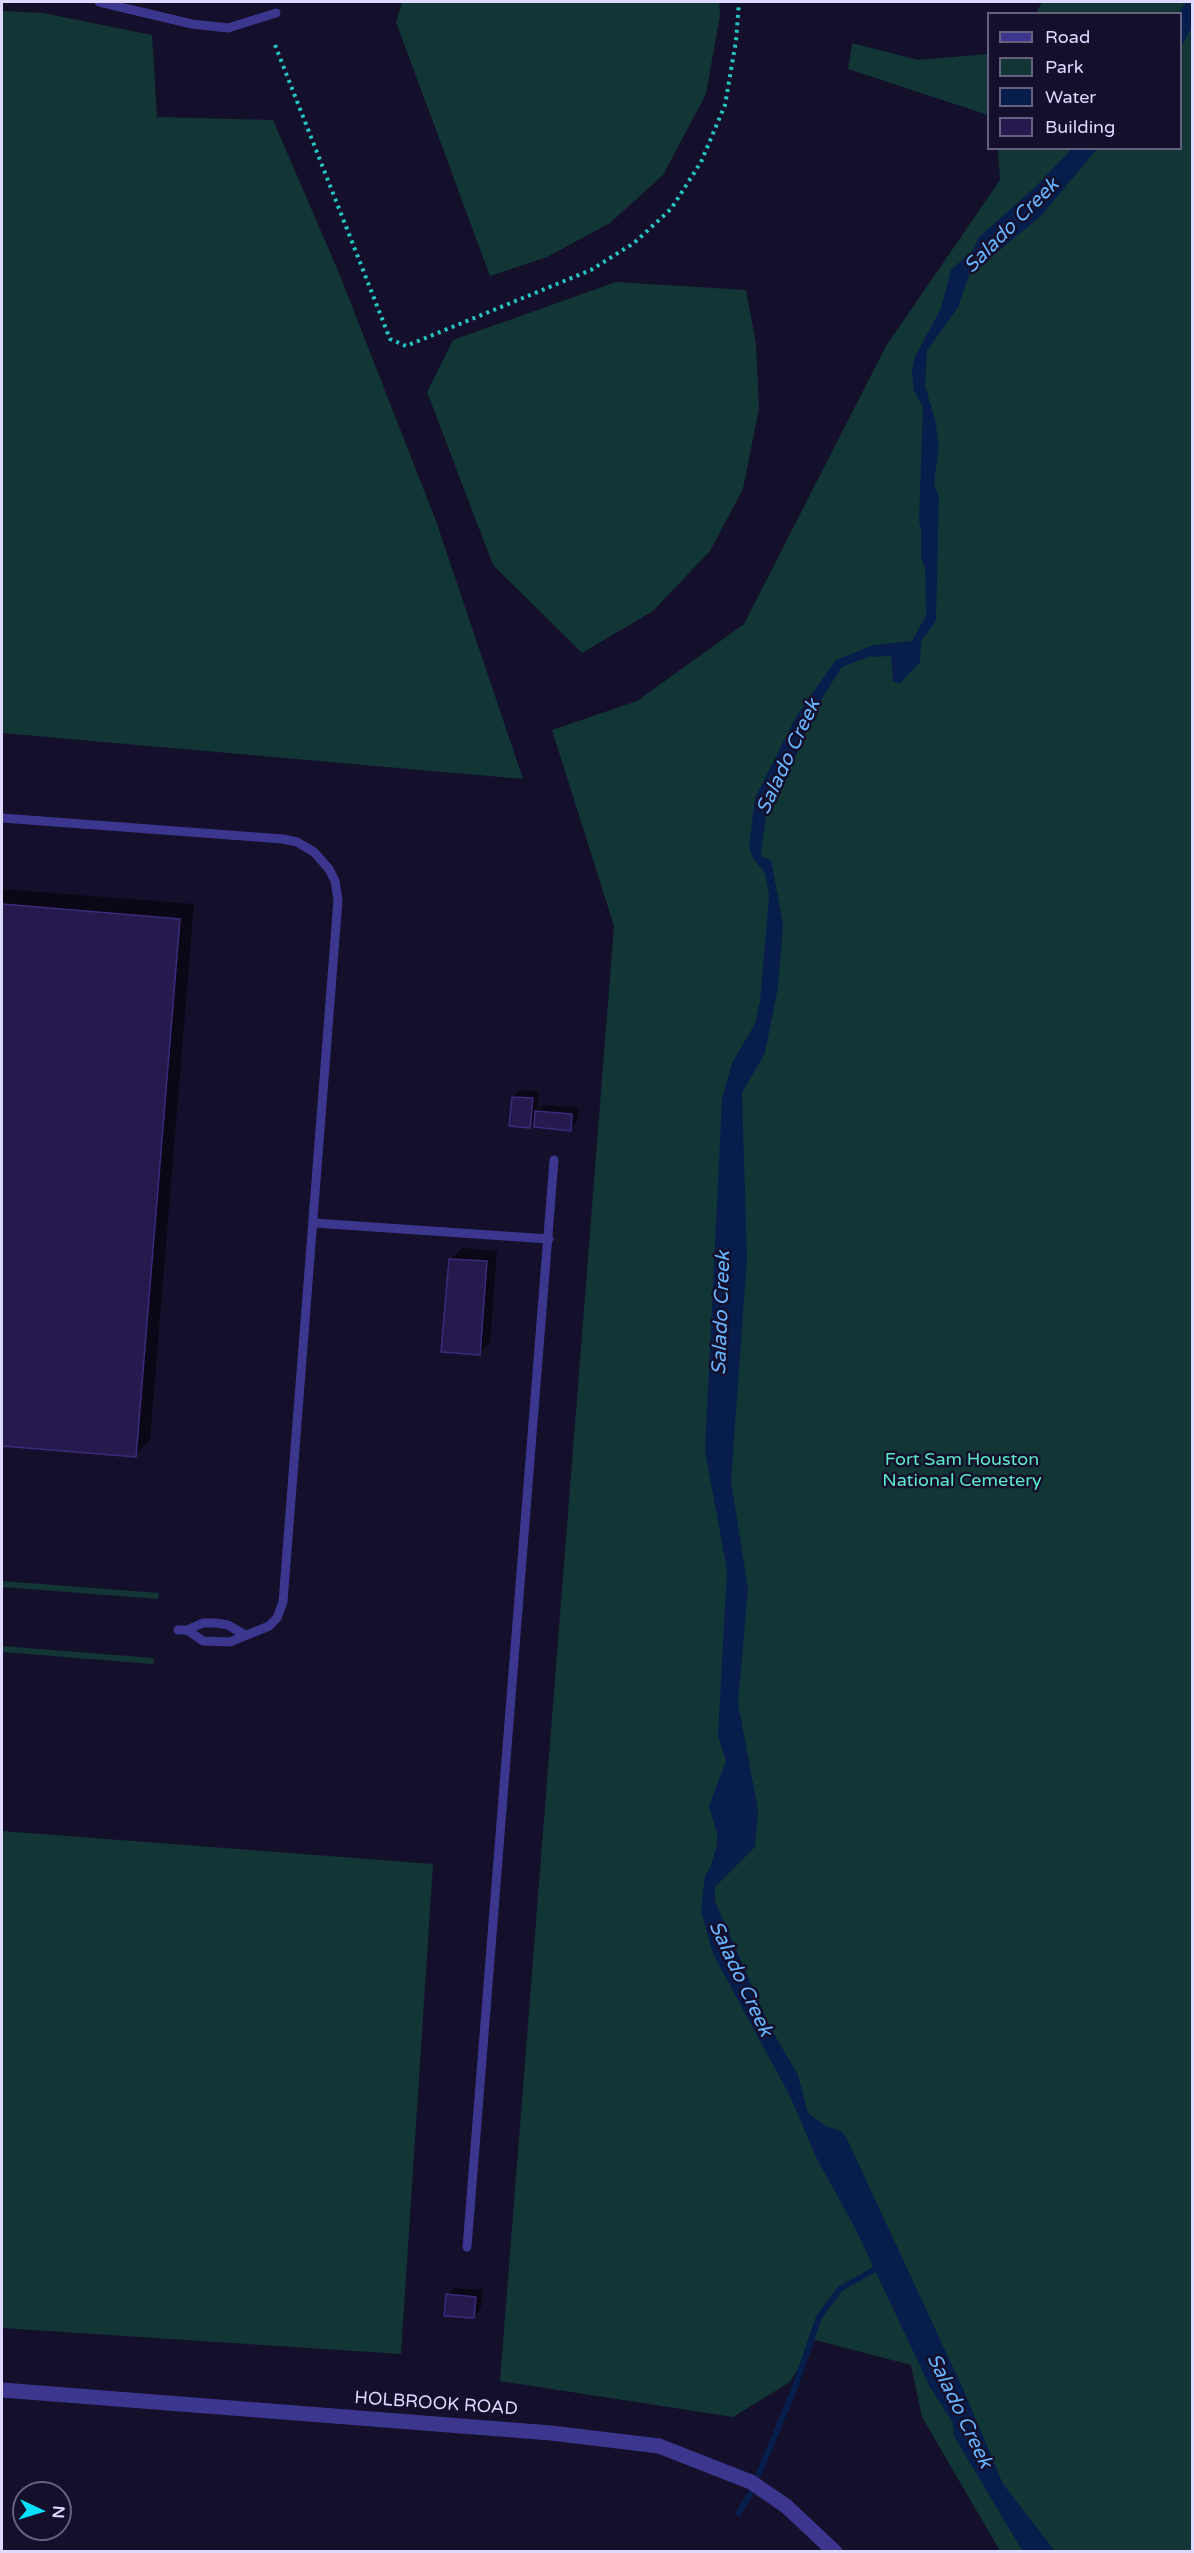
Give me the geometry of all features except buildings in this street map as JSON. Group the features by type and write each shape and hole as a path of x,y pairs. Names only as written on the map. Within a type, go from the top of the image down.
{"street":[{"name":"HOLBROOK ROAD","path":"2,2390 551,2433 659,2446 751,2482 786,2506 835,2552"}],"lane":[{"path":"99,2 192,24 228,28 276,13"},
{"path":"2,818 283,839 305,846 322,859 335,881 338,900 284,1602 277,1618 269,1626 230,1642 203,1641 183,1630 203,1623 228,1625 245,1635"},
{"path":"467,2247 554,1160"},
{"path":"314,1223 549,1239"}],"path":[{"path":"275,45 390,339 406,346 591,270 634,243 671,209 701,162 725,105 736,41 739,2"}],"green space":[{"path":"402,2 719,2 720,15 706,94 663,175 610,223 547,257 490,276 396,22"},
{"name":"Fort Sam Houston National Cemetery","path":"1042,2 1192,2 1192,2551 1000,2551 922,2417 911,2365 815,2340 790,2382 733,2417 500,2381 614,926 552,730 637,701 744,624 886,346 1000,180 998,150 1182,150 1182,12 1037,12"},
{"path":"2,11 43,13 152,35 157,117 273,120 339,273 436,521 523,779 2,733"},
{"path":"852,43 918,60 987,54 987,115 848,69"},
{"path":"616,282 746,290 756,344 759,408 743,489 710,551 653,611 582,653 493,565 427,392 453,340"},
{"path":"2,1581 159,1593 158,1599 2,1587"},
{"path":"2,1646 154,1658 153,1664 2,1652"},
{"path":"2,1831 433,1864 401,2354 2,2328"}],"water":[{"path":"1186,2 1192,2 1192,27 1182,45 1182,12 1180,12"},
{"name":"Salado Creek","path":"1071,150 1096,150 1041,216 969,275 958,307 927,351 925,386 935,419 939,446 934,484 939,497 936,621 921,641 920,662 899,684 893,681 891,656 868,657 842,667 814,711 800,747 766,815 761,853 762,857 771,860 783,924 778,987 765,1053 742,1093 747,1258 731,1481 748,1588 738,1703 758,1810 755,1847 715,1887 715,1901 770,2027 798,2075 808,2113 824,2125 842,2132 847,2139 964,2391 1003,2484 1055,2551 1023,2552 954,2436 953,2423 929,2385 855,2228 816,2157 790,2096 713,1954 701,1911 705,1875 710,1868 717,1845 717,1834 709,1806 726,1761 718,1736 727,1570 705,1451 722,1099 732,1063 755,1024 760,1001 769,895 765,873 753,858 749,847 755,798 797,715 836,660 874,645 912,641 926,616 925,567 921,559 919,521 923,407 914,391 912,371 914,359 941,308 951,270 974,249 978,238 1033,189"}],"waterway":[{"path":"759,2474 796,2384 819,2317 840,2289 879,2267"},
{"path":"739,2513 750,2494"}]}
